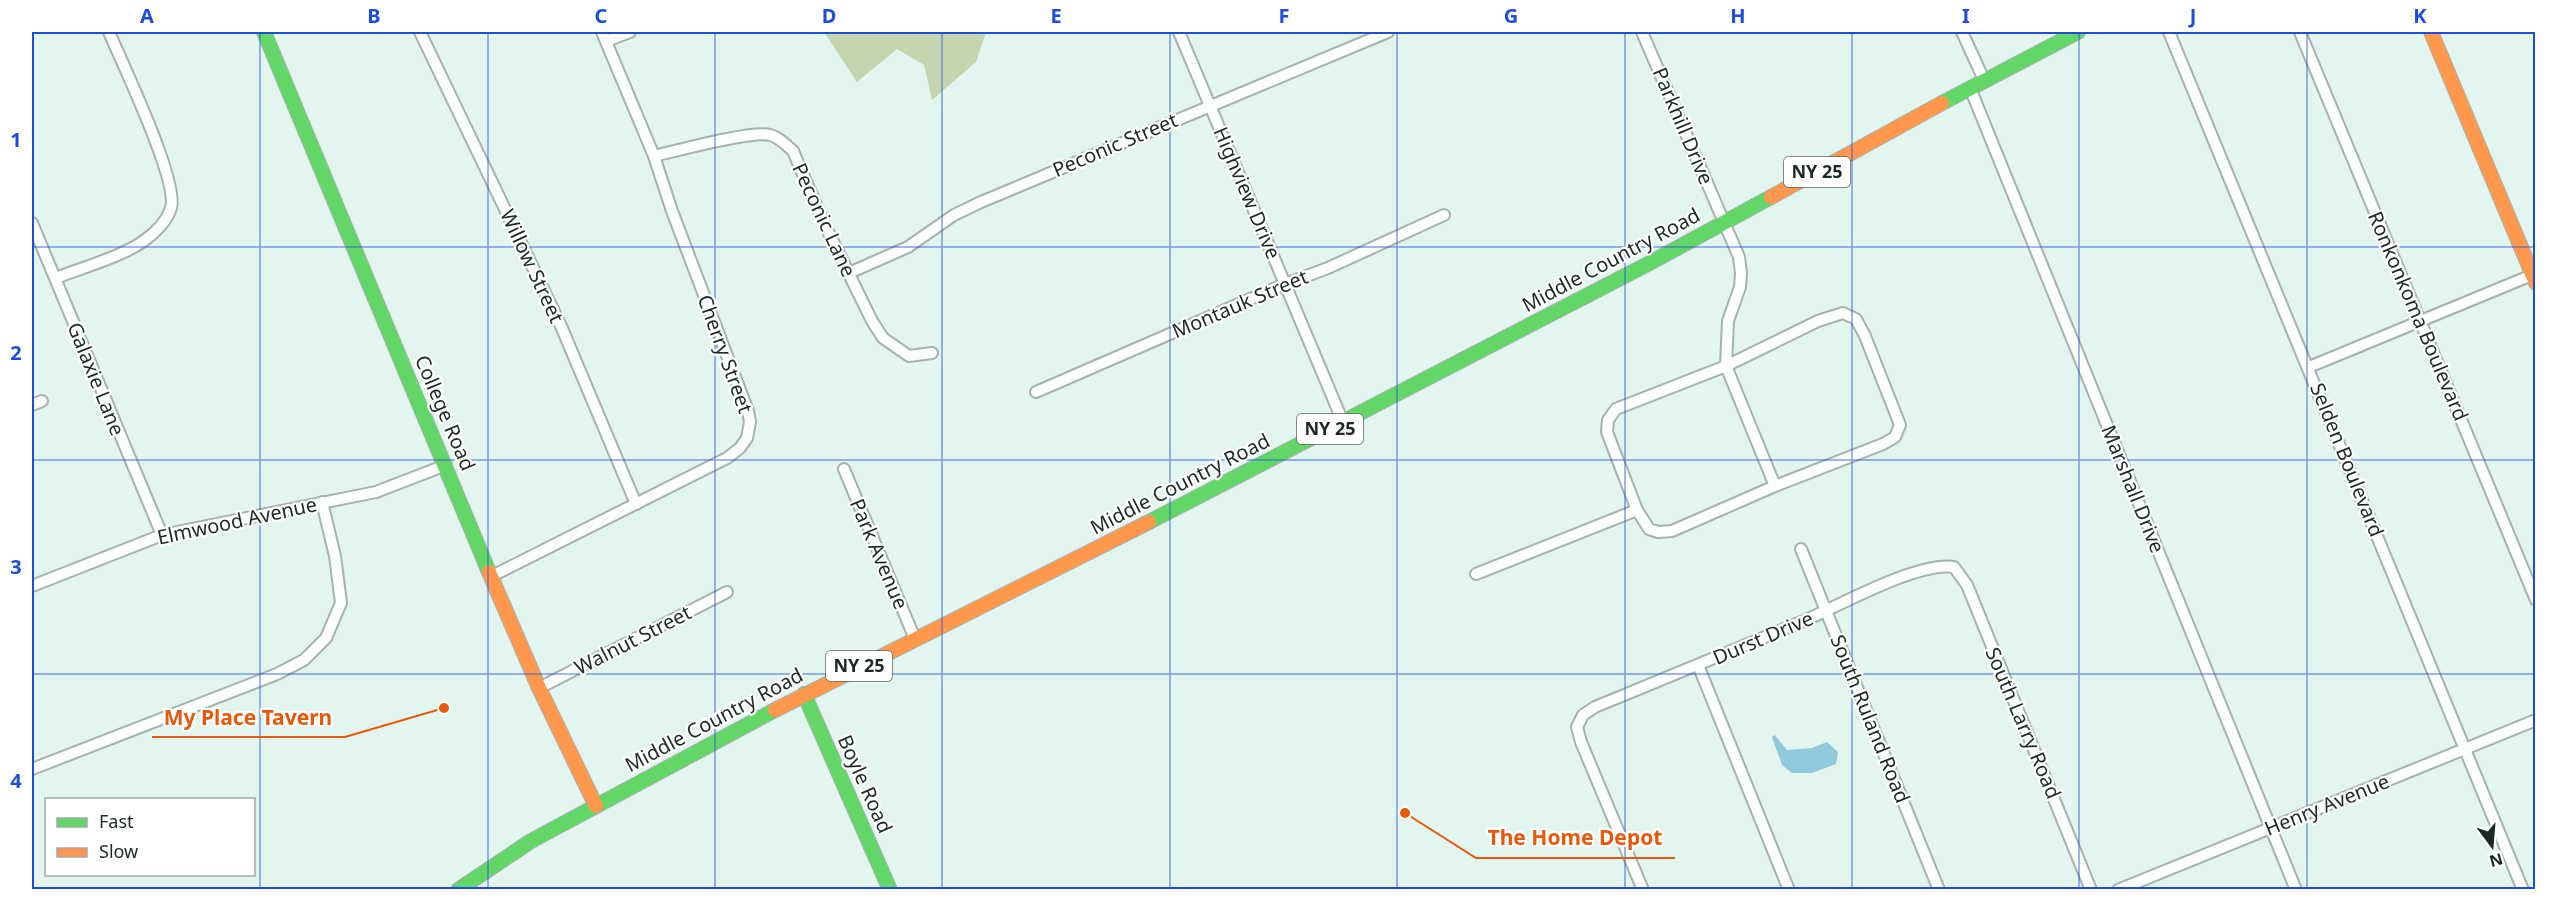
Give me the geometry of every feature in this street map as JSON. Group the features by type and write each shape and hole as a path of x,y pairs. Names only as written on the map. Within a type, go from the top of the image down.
{"main road":[{"name":"College Road","path":"264,32 539,688 596,806"},
{"name":"NY 25","path":"1984,80 2078,32"},
{"path":"2431,32 2534,279"},
{"name":"Middle Country Road","path":"458,890 531,841 804,694 1055,571 1658,259 1984,80"},
{"name":"Boyle Road","path":"804,694 890,890"}],"street":[{"path":"56,278 144,241 162,224 171,208 172,187 163,160 109,32"},
{"name":"Willow Street","path":"420,32 561,326 636,504"},
{"path":"604,36 630,32"},
{"name":"Highview Drive","path":"1179,32 1343,422"},
{"name":"Peconic Street","path":"849,273 908,247 954,215 972,206 1210,104 1388,32"},
{"name":"Parkhill Drive","path":"1642,32 1739,258 1742,273 1740,287 1728,321 1726,366"},
{"path":"1962,32 1984,80"},
{"name":"Selden Boulevard","path":"2169,32 2523,890"},
{"name":"Ronkonkoma Boulevard","path":"2300,32 2535,600"},
{"name":"Cherry Street","path":"492,576 727,458 740,448 747,438 750,422 729,357 672,212 654,156 604,36"},
{"name":"Marshall Drive","path":"1970,88 2296,890"},
{"name":"Peconic Lane","path":"654,156 752,134 769,134 781,140 793,151 860,300 883,338 909,356 932,353"},
{"name":"Montauk Street","path":"1036,392 1285,284 1328,268 1444,215"},
{"name":"Galaxie Lane","path":"32,223 162,535"},
{"path":"2309,367 2419,320 2534,279"},
{"path":"1843,313 1856,319 1900,425 1895,437 1883,444 1775,486 1672,531 1658,532 1649,529 1637,510 1608,432 1608,420 1616,409 1726,366 1818,321 1843,313"},
{"path":"1726,366 1775,486"},
{"name":"Elmwood Avenue","path":"32,586 162,535 376,492 446,465"},
{"name":"Park Avenue","path":"844,469 915,639"},
{"path":"32,769 277,674 304,660 326,638 341,603 335,556 322,502"},
{"path":"1476,574 1637,510"},
{"name":"South Ruland Road","path":"1801,549 1939,890"},
{"name":"Durst Drive","path":"1643,890 1581,742 1577,727 1583,715 1595,707 1902,577 1945,566"},
{"name":"South Larry Road","path":"1945,566 1954,567 1967,585 2091,890"},
{"name":"Walnut Street","path":"539,688 727,592"},
{"path":"1698,665 1789,890"},
{"name":"Henry Avenue","path":"2118,890 2535,720"}],"green space":[{"path":"824,32 986,32 976,62 932,100 924,65 897,49 857,82"}],"water":[{"path":"1775,735 1787,750 1812,748 1827,742 1838,752 1836,764 1812,773 1792,773 1782,765 1772,737"}],"traffic: fast":[{"path":"264,32 489,572"},
{"path":"1942,103 2078,32"},
{"path":"1149,522 1646,265 1771,197"},
{"path":"804,694 890,890"},
{"path":"458,890 531,841 775,710"}],"traffic: slow":[{"path":"2431,32 2536,283"},
{"path":"1771,197 1942,103"},
{"path":"775,710 1149,522"},
{"path":"489,572 539,688 596,806"}],"place":[{"name":"My Place Tavern","path":"444,708"},
{"name":"The Home Depot","path":"1405,813"}]}
